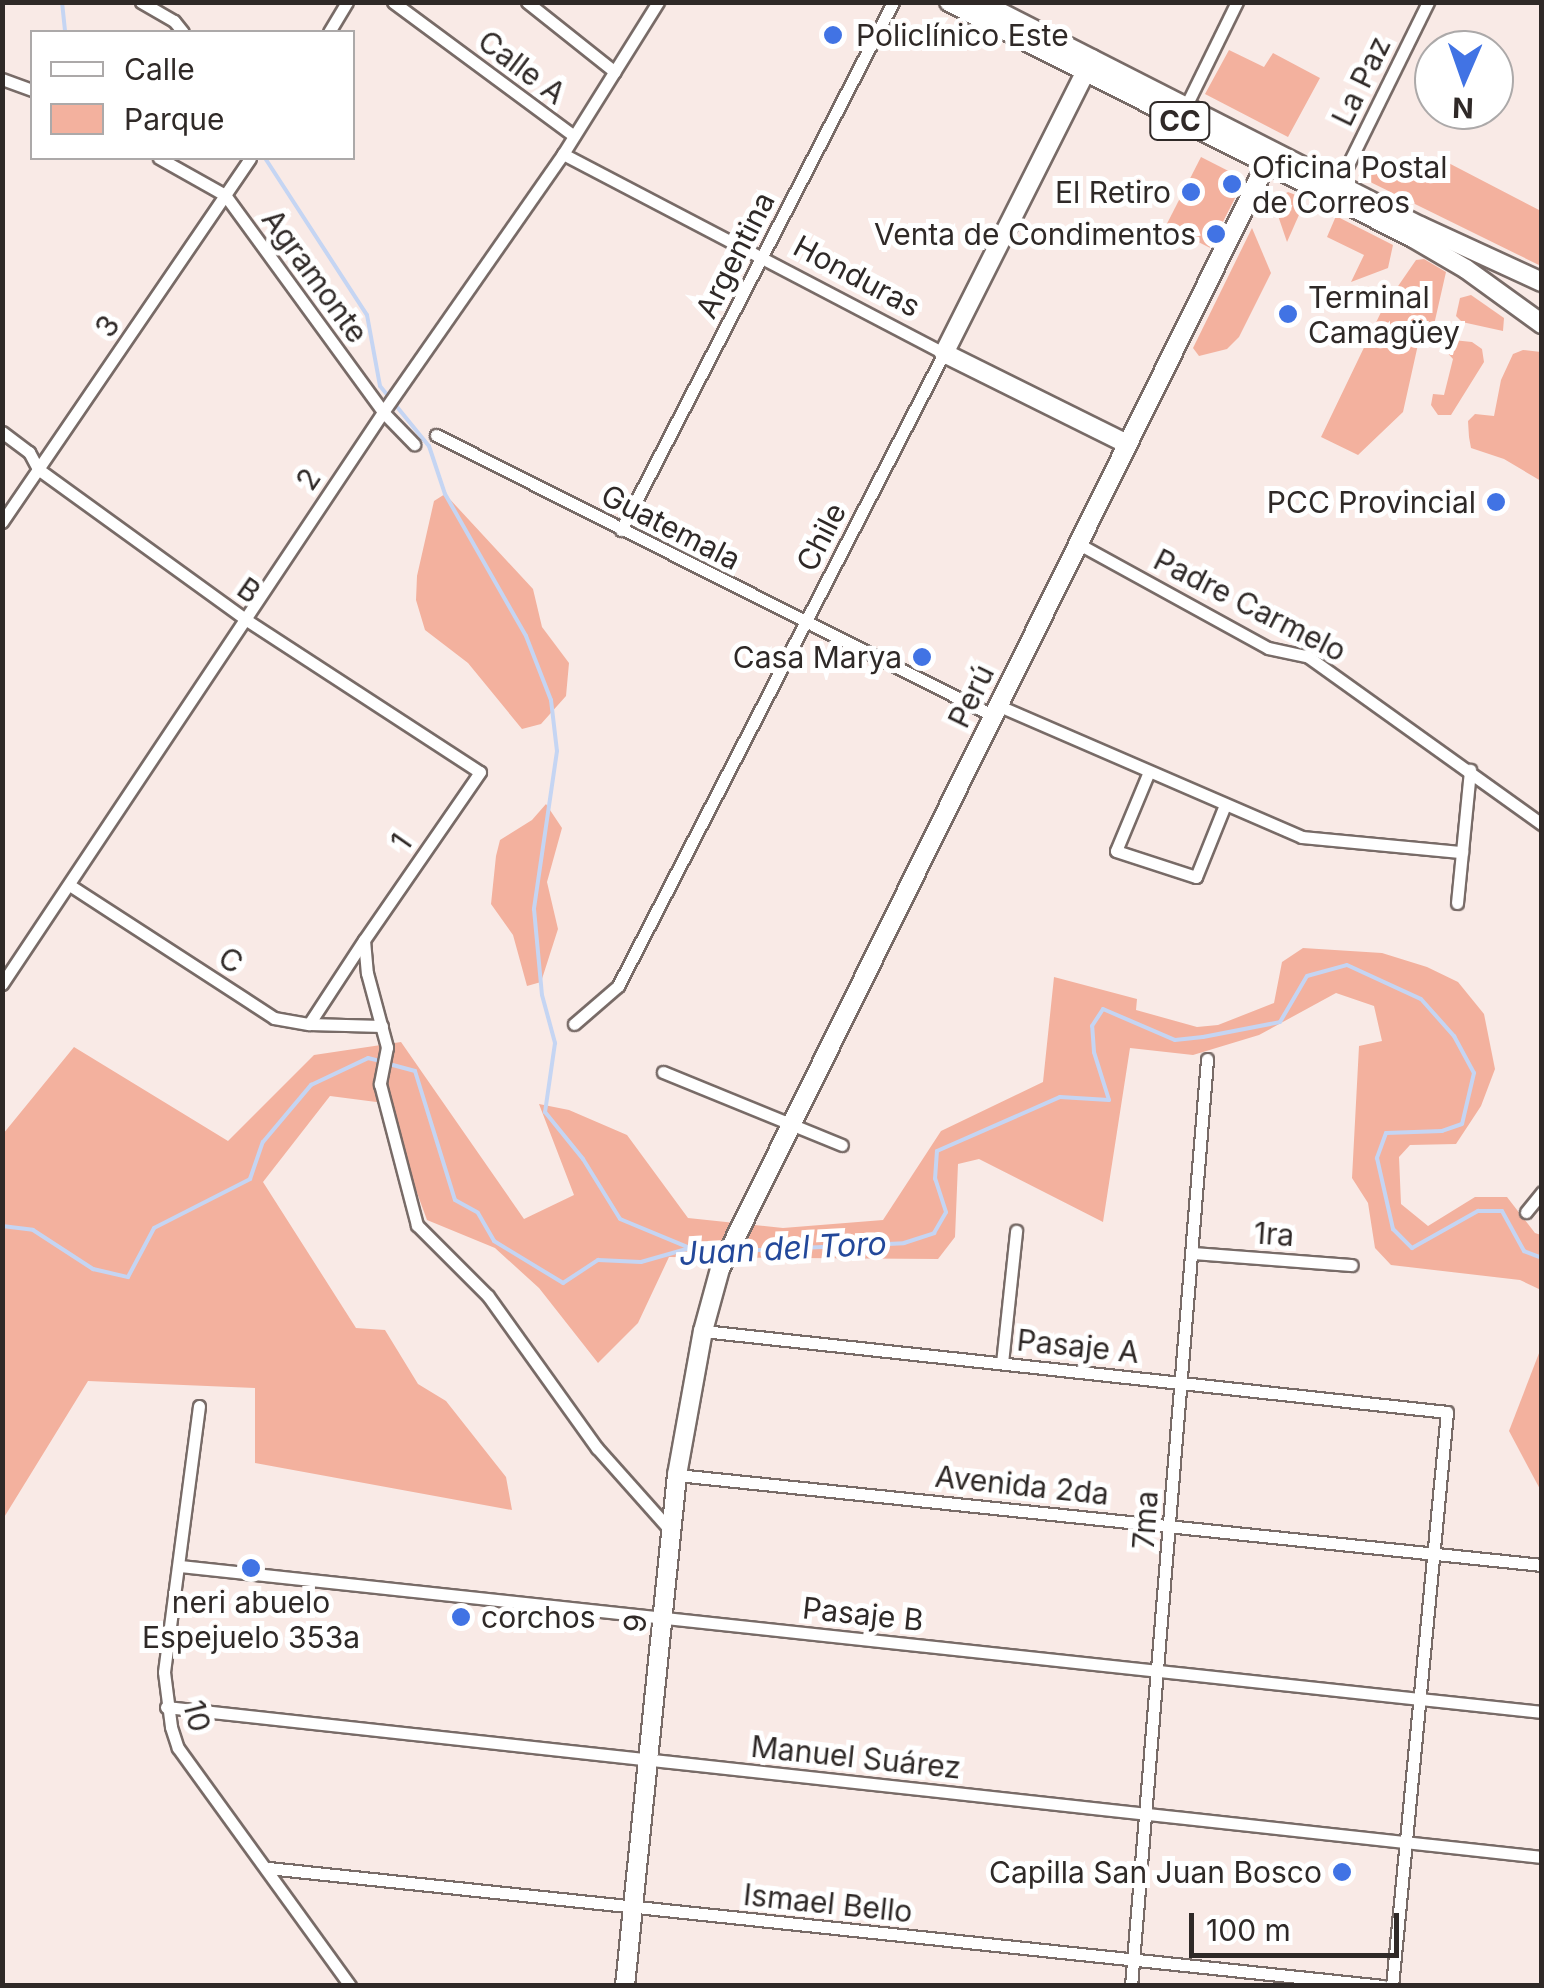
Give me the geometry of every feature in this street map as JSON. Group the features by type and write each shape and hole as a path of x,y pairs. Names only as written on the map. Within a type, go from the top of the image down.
{"street":[{"path":"141,2 174,21 181,30"},
{"path":"330,30 347,2"},
{"name":"Calle A","path":"393,2 574,136"},
{"path":"526,2 614,72"},
{"name":"2","path":"2,984 383,412 562,154 658,2"},
{"name":"Argentina","path":"621,530 892,2"},
{"name":"CC","path":"949,2 1007,16"},
{"name":"CC","path":"980,2 1266,164 1413,238 1534,318"},
{"path":"1182,113 1237,2"},
{"name":"La Paz","path":"1339,183 1428,2"},
{"name":"Chile","path":"574,1024 618,986 807,625 1088,66"},
{"path":"2,79 30,89"},
{"name":"Honduras","path":"562,154 1127,444"},
{"name":"Agramonte","path":"163,160 225,195 383,412 414,444"},
{"name":"3","path":"2,522 249,160"},
{"name":"CC","path":"1266,164 1339,183 1541,282"},
{"name":"Perú","path":"720,1269 731,1239 1266,164"},
{"path":"1502,294 1515,269"},
{"path":"1534,318 1541,282"},
{"name":"B","path":"2,432 29,452 38,468 245,619 480,772"},
{"name":"Guatemala","path":"436,436 807,625 995,710 1302,837 1462,852"},
{"name":"Padre Carmelo","path":"1077,543 1268,648 1307,656 1542,824"},
{"path":"1456,903 1470,770"},
{"name":"1","path":"309,1024 480,772"},
{"path":"1148,774 1116,851 1196,877 1225,805"},
{"name":"C","path":"70,886 274,1018 309,1024 382,1026"},
{"path":"364,940 387,1056 381,1075 418,1224 488,1296 597,1448 671,1531"},
{"name":"7ma","path":"1131,1986 1207,1058"},
{"path":"663,1072 842,1145"},
{"path":"1526,1212 1542,1192"},
{"path":"1002,1363 1016,1232"},
{"name":"1ra","path":"1192,1253 1352,1265"},
{"name":"9","path":"625,1986 677,1475 720,1269"},
{"name":"Pasaje A","path":"704,1331 1447,1412 1434,1554"},
{"name":"10","path":"199,1406 164,1672 166,1707 178,1748 350,1986"},
{"name":"Avenida 2da","path":"677,1475 1542,1566"},
{"path":"1392,1986 1434,1554"},
{"name":"Pasaje B","path":"180,1566 1542,1712"},
{"name":"Manuel Suárez","path":"166,1707 1542,1857"},
{"name":"Ismael Bello","path":"268,1868 1383,1986"}],"green space":[{"path":"1229,50 1264,67 1273,53 1320,78 1288,137 1205,94"},
{"path":"1368,155 1425,181 1437,157 1541,211 1541,266 1358,176"},
{"path":"1201,157 1245,179 1210,248 1166,226"},
{"path":"1288,192 1306,199 1287,242 1273,201"},
{"path":"1336,216 1393,245 1388,268 1351,282 1364,255 1327,237"},
{"path":"1252,228 1271,273 1239,337 1227,349 1199,356 1193,348"},
{"path":"1424,259 1446,272 1431,338 1419,340 1403,412 1358,455 1321,437 1383,308 1416,260"},
{"path":"1471,295 1504,318 1503,331 1462,322 1456,316 1460,298"},
{"path":"1453,340 1472,342 1482,349 1484,362 1451,415 1438,415 1431,405 1433,394 1444,395 1453,359 1444,349"},
{"path":"1523,350 1541,352 1541,481 1504,459 1471,448 1469,437 1468,421 1475,414 1494,416 1501,380 1513,354"},
{"path":"445,494 533,589 542,627 569,663 566,696 541,724 522,729 468,663 425,630 416,600 417,576 434,501"},
{"path":"546,804 562,828 547,882 558,929 541,982 527,986 513,935 491,904 496,856 500,840 532,820"},
{"path":"1303,948 1382,953 1427,967 1458,982 1484,1014 1495,1069 1481,1106 1456,1144 1410,1145 1399,1157 1401,1204 1428,1226 1475,1197 1507,1197 1535,1233 1541,1235 1541,1290 1520,1280 1391,1265 1375,1248 1368,1203 1352,1178 1359,1046 1382,1041 1374,1006 1336,993 1259,1035 1193,1055 1130,1048 1103,1222 979,1159 958,1164 955,1237 938,1259 669,1257 638,1323 598,1363 539,1288 495,1248 427,1220 384,1103 330,1096 263,1182 356,1328 385,1330 418,1384 446,1401 506,1477 512,1510 255,1463 255,1388 88,1381 3,1519 3,1134 74,1047 228,1141 314,1055 401,1042 524,1219 574,1195 539,1104 569,1110 627,1135 688,1218 783,1228 883,1220 941,1131 1043,1082 1054,977 1137,999 1136,1010 1197,1027 1218,1025 1274,1003 1282,962"},
{"path":"1541,1348 1542,1491 1509,1431"}],"waterway":[{"path":"62,2 65,30"},
{"path":"266,160 367,315 380,386 429,446 445,494 526,636 551,700 557,751 534,909 542,995 555,1043 545,1112 583,1159 620,1219 690,1248"},
{"name":"Juan del Toro","path":"737,1251 904,1243 934,1233 946,1212 935,1179 937,1151 1060,1097 1109,1100 1094,1052 1092,1026 1103,1009 1175,1040 1203,1037 1280,1022 1307,976 1347,965 1421,999 1454,1036 1474,1073 1462,1124 1442,1131 1386,1133 1377,1158 1393,1229 1412,1248 1478,1211 1502,1211 1524,1251 1542,1258"},
{"name":"Juan del Toro","path":"2,1226 33,1230 93,1269 128,1277 154,1228 250,1179 263,1142 311,1085 368,1058 380,1061"},
{"name":"Juan del Toro","path":"389,1064 415,1071 455,1200 478,1213 494,1241 563,1283 598,1260 641,1262 690,1248 723,1250"}],"place":[{"name":"Policlínico Este","path":"833,35"},
{"name":"Oficina Postal de Correos","path":"1232,184"},
{"name":"El Retiro","path":"1191,192"},
{"name":"Venta de Condimentos","path":"1216,234"},
{"name":"Terminal Camagüey","path":"1288,314"},
{"name":"PCC Provincial","path":"1496,502"},
{"name":"Casa Marya","path":"922,657"},
{"name":"neri abuelo Espejuelo 353a","path":"251,1568"},
{"name":"corchos","path":"461,1617"},
{"name":"Capilla San Juan Bosco","path":"1342,1872"}]}
